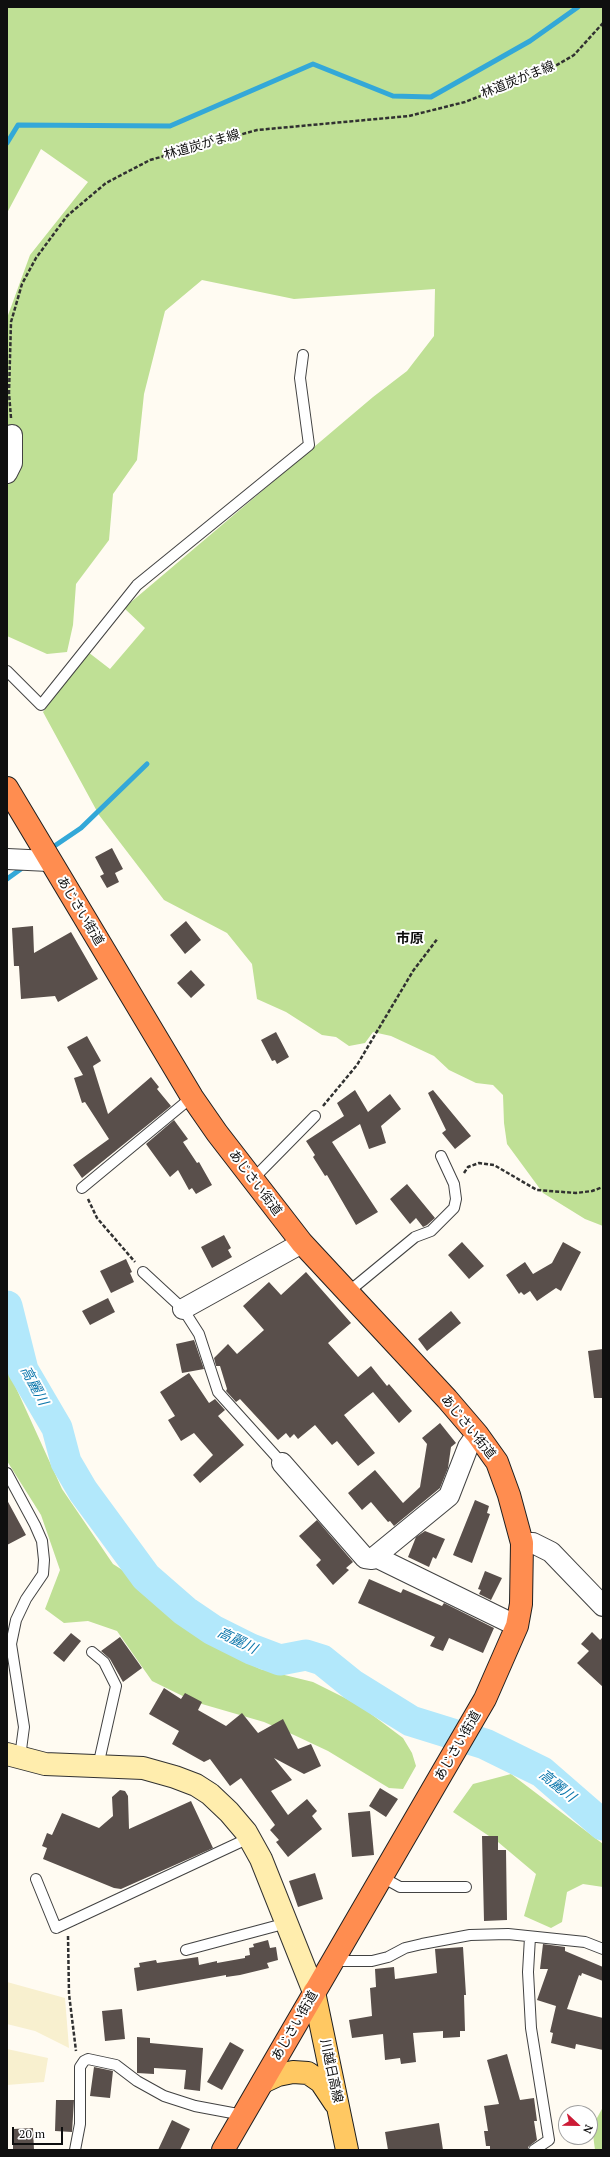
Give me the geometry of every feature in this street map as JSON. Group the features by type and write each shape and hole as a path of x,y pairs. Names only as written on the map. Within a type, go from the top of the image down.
{"highway":[{"name":"あじさい街道","path":"7,788 46,856 192,1097 252,1180 302,1243 477,1434 497,1462 509,1494 522,1543 521,1604 517,1626 486,1698 223,2150"}],"main road":[{"name":"川越日高線","path":"314,1992 347,2150"},
{"path":"263,2082 286,2073 308,2073 321,2082 338,2108"}],"street":[{"path":"7,473 12,463 12,435"},
{"path":"7,859 46,856"},
{"path":"183,1309 302,1243"},
{"path":"282,1463 365,1558 372,1559 449,1496 468,1447 477,1434"},
{"path":"522,1543 533,1543 550,1552 603,1606"},
{"path":"376,1557 517,1626"},
{"path":"14,1756 45,1764 143,1768 175,1777 196,1785 210,1794 229,1812 249,1838 261,1859 314,1992"}],"lane":[{"path":"7,671 41,705 137,585 309,445 300,378 303,355"},
{"path":"82,1188 192,1097"},
{"path":"252,1180 315,1116"},
{"path":"347,1293 415,1237 432,1231 454,1208 456,1200 454,1184 440,1156"},
{"path":"143,1272 183,1309 199,1334 218,1392 282,1463"},
{"path":"7,1473 42,1541 44,1560 42,1574 26,1599 16,1620 11,1644 24,1727 14,1756"},
{"path":"92,1652 104,1662 116,1686 98,1766"},
{"path":"36,1879 56,1928 68,1924 249,1838"},
{"path":"382,1878 400,1887 466,1887"},
{"path":"186,1950 287,1924"},
{"path":"333,1961 372,1961 388,1957 405,1948 470,1935 508,1934 585,1942 603,1949"},
{"path":"530,1937 528,1972 531,2028 549,2140 534,2150"},
{"path":"75,2150 80,2124 80,2068 84,2061 88,2059 116,2065 137,2081 164,2096 195,2106 243,2116"}],"path":[{"name":"林道炭がま線","path":"12,435 9,393 11,322 22,284 36,258 67,216 106,183 150,160 257,130 409,116 465,102 550,69 574,55 603,23"},
{"path":"315,1116 357,1065 413,970 438,938"},
{"path":"454,1184 468,1167 479,1163 494,1165 537,1190 576,1193 592,1191 603,1187"},
{"path":"82,1188 97,1218 143,1272"},
{"path":"68,1924 69,1994 76,2054 84,2061"}],"shaded area":[{"path":"7,1982 65,1998 69,2048 35,2031 7,2024"},
{"path":"7,2049 48,2058 44,2082 7,2085"}],"green space":[{"path":"7,7 603,7 603,1226 585,1219 543,1193 507,1144 504,1123 503,1095 493,1085 476,1083 449,1070 434,1056 391,1036 373,1032 365,1043 349,1046 336,1037 322,1035 286,1012 257,999 252,964 227,933 164,900 99,815 43,712 88,652 110,669 145,628 124,608 373,397 407,371 434,336 435,289 294,299 202,280 165,311 144,394 137,460 113,494 109,540 76,584 73,625 67,652 47,654 7,636 7,318 30,255 88,182 41,149 7,213"},
{"path":"7,1368 62,1489 113,1564 152,1589 196,1633 215,1646 260,1669 313,1682 359,1705 403,1738 412,1753 416,1766 403,1789 389,1788 328,1751 264,1722 195,1702 152,1681 117,1631 88,1621 64,1623 45,1609 60,1570 41,1515 7,1461"},
{"path":"511,1774 603,1844 603,1887 583,1884 567,1892 562,1922 551,1928 524,1916 536,1874 498,1842 453,1812 473,1784"},
{"path":"603,2107 603,2150 595,2150 594,2145 598,2145 598,2116"}],"building":[{"path":"112,848 123,869 115,873 119,882 107,888 100,876 104,874 95,857"},
{"path":"186,921 201,940 185,954 170,935"},
{"path":"33,926 34,953 71,932 98,979 58,1002 55,996 21,999 19,966 14,966 12,928"},
{"path":"191,970 205,985 191,998 177,983"},
{"path":"276,1032 289,1057 277,1064 275,1060 272,1061 261,1040"},
{"path":"87,1036 101,1061 93,1066 108,1114 151,1077 159,1087 157,1089 171,1106 82,1178 73,1165 109,1139 85,1102 82,1103 74,1078 83,1075 67,1047"},
{"path":"355,1090 368,1112 390,1094 401,1109 381,1126 386,1143 369,1149 360,1124 332,1142 378,1212 356,1225 327,1175 325,1176 313,1157 315,1155 306,1141 344,1116 337,1103"},
{"path":"433,1090 471,1136 455,1149 442,1133 446,1130 428,1093"},
{"path":"174,1120 188,1139 183,1142 197,1163 199,1162 212,1185 196,1194 192,1188 189,1190 178,1170 170,1177 146,1144"},
{"path":"407,1184 435,1218 423,1227 416,1218 410,1224 390,1199"},
{"path":"224,1235 231,1248 228,1250 232,1257 212,1268 201,1247"},
{"path":"462,1242 484,1266 469,1279 448,1255"},
{"path":"563,1242 581,1252 561,1291 556,1288 537,1301 530,1291 524,1295 521,1292 519,1294 506,1275 525,1262 533,1274 552,1263"},
{"path":"126,1259 132,1272 130,1273 134,1282 111,1293 100,1271"},
{"path":"306,1272 351,1323 328,1343 358,1377 371,1366 387,1386 389,1384 412,1411 399,1423 373,1392 344,1415 375,1453 358,1466 337,1441 332,1445 315,1425 298,1439 294,1434 290,1438 286,1433 278,1440 240,1399 236,1402 226,1391 227,1389 220,1366 216,1366 214,1358 228,1344 237,1354 264,1330 243,1306 269,1282 281,1295"},
{"path":"108,1298 115,1312 90,1325 82,1311"},
{"path":"451,1311 461,1323 427,1351 418,1339"},
{"path":"194,1340 204,1369 182,1373 176,1344"},
{"path":"603,1349 603,1398 594,1398 588,1351"},
{"path":"189,1373 209,1403 215,1399 225,1410 218,1416 244,1445 200,1483 193,1475 213,1455 194,1433 181,1441 168,1420 175,1416 160,1392"},
{"path":"440,1423 456,1443 451,1447 448,1468 440,1488 394,1526 390,1521 388,1522 371,1502 362,1510 348,1493 375,1470 403,1503 420,1487 427,1444 422,1438"},
{"path":"7,1500 26,1535 7,1545"},
{"path":"475,1500 489,1506 487,1513 490,1514 472,1563 453,1555"},
{"path":"317,1520 353,1562 346,1568 349,1570 333,1585 316,1565 321,1560 299,1536"},
{"path":"425,1531 445,1539 436,1559 433,1557 429,1567 408,1557 416,1537"},
{"path":"485,1571 502,1578 491,1600 479,1594 481,1590 478,1589"},
{"path":"369,1579 401,1593 403,1589 442,1606 444,1603 494,1628 483,1653 449,1638 443,1651 430,1646 435,1637 358,1603"},
{"path":"592,1632 600,1640 603,1637 603,1687 577,1663 589,1651 581,1644"},
{"path":"71,1633 81,1641 64,1662 53,1653"},
{"path":"120,1637 142,1668 123,1682 110,1659 101,1651"},
{"path":"164,1688 181,1699 185,1693 202,1702 198,1710 226,1726 242,1713 258,1733 283,1719 298,1749 311,1744 321,1766 304,1774 274,1758 292,1780 271,1791 288,1815 307,1799 317,1811 312,1816 322,1829 288,1857 276,1842 279,1840 270,1830 275,1825 241,1778 230,1786 210,1759 204,1762 172,1744 179,1731 149,1714"},
{"path":"380,1788 398,1799 386,1817 369,1806"},
{"path":"120,1790 125,1791 128,1796 129,1829 191,1801 213,1848 121,1889 114,1888 43,1859 47,1848 42,1846 47,1833 52,1835 62,1813 99,1828 113,1816 112,1797"},
{"path":"370,1811 374,1855 352,1857 348,1813"},
{"path":"482,1836 498,1836 498,1850 506,1850 507,1920 484,1921"},
{"path":"315,1873 323,1899 298,1907 289,1881"},
{"path":"268,1940 270,1948 276,1947 278,1960 267,1963 269,1968 240,1975 226,1977 226,1975 137,1991 134,1968 140,1967 139,1963 156,1960 157,1963 198,1957 199,1965 217,1961 217,1963 245,1958 245,1956 250,1955 249,1948 254,1947 253,1944"},
{"path":"543,1944 565,1947 565,1951 603,1967 603,1981 582,1973 581,1976 579,1975 567,2009 603,2018 603,2050 576,2044 575,2049 551,2043 553,2033 550,2032 556,2006 537,2000 548,1969 540,1969"},
{"path":"463,1947 466,1995 464,1995 465,2031 460,2031 460,2037 443,2038 443,2031 413,2033 416,2062 401,2064 400,2058 385,2060 383,2034 352,2038 349,2020 372,2016 370,1988 376,1987 375,1969 394,1967 395,1979 437,1973 435,1949"},
{"path":"122,2009 125,2039 105,2041 102,2011"},
{"path":"137,2037 150,2038 150,2043 203,2048 200,2091 184,2089 186,2070 154,2068 154,2074 137,2073"},
{"path":"230,2042 244,2050 222,2090 207,2082"},
{"path":"507,2054 520,2100 534,2098 537,2121 534,2121 537,2140 528,2147 528,2150 490,2150 490,2146 486,2146 484,2131 488,2131 484,2106 499,2104 487,2060"},
{"path":"94,2067 113,2071 110,2098 90,2096"},
{"path":"56,2100 74,2100 72,2132 55,2131"},
{"path":"172,2120 190,2129 180,2150 158,2150"},
{"path":"439,2123 443,2150 388,2150 385,2132"},
{"path":"33,2128 34,2150 13,2150 13,2129"}],"waterway":[{"path":"7,143 18,125 170,126 313,64 393,96 431,97 530,41 578,7"},
{"path":"50,849 81,828 147,764"},
{"path":"7,879 25,866"},
{"name":"高麗川","path":"7,1306 23,1370 57,1428 66,1462 83,1491 146,1577 185,1611 213,1630 251,1649 280,1660 306,1655 322,1660 353,1685 411,1721 485,1744 542,1772 603,1825"}],"district":[{"name":"市原","path":"410,939"}]}
